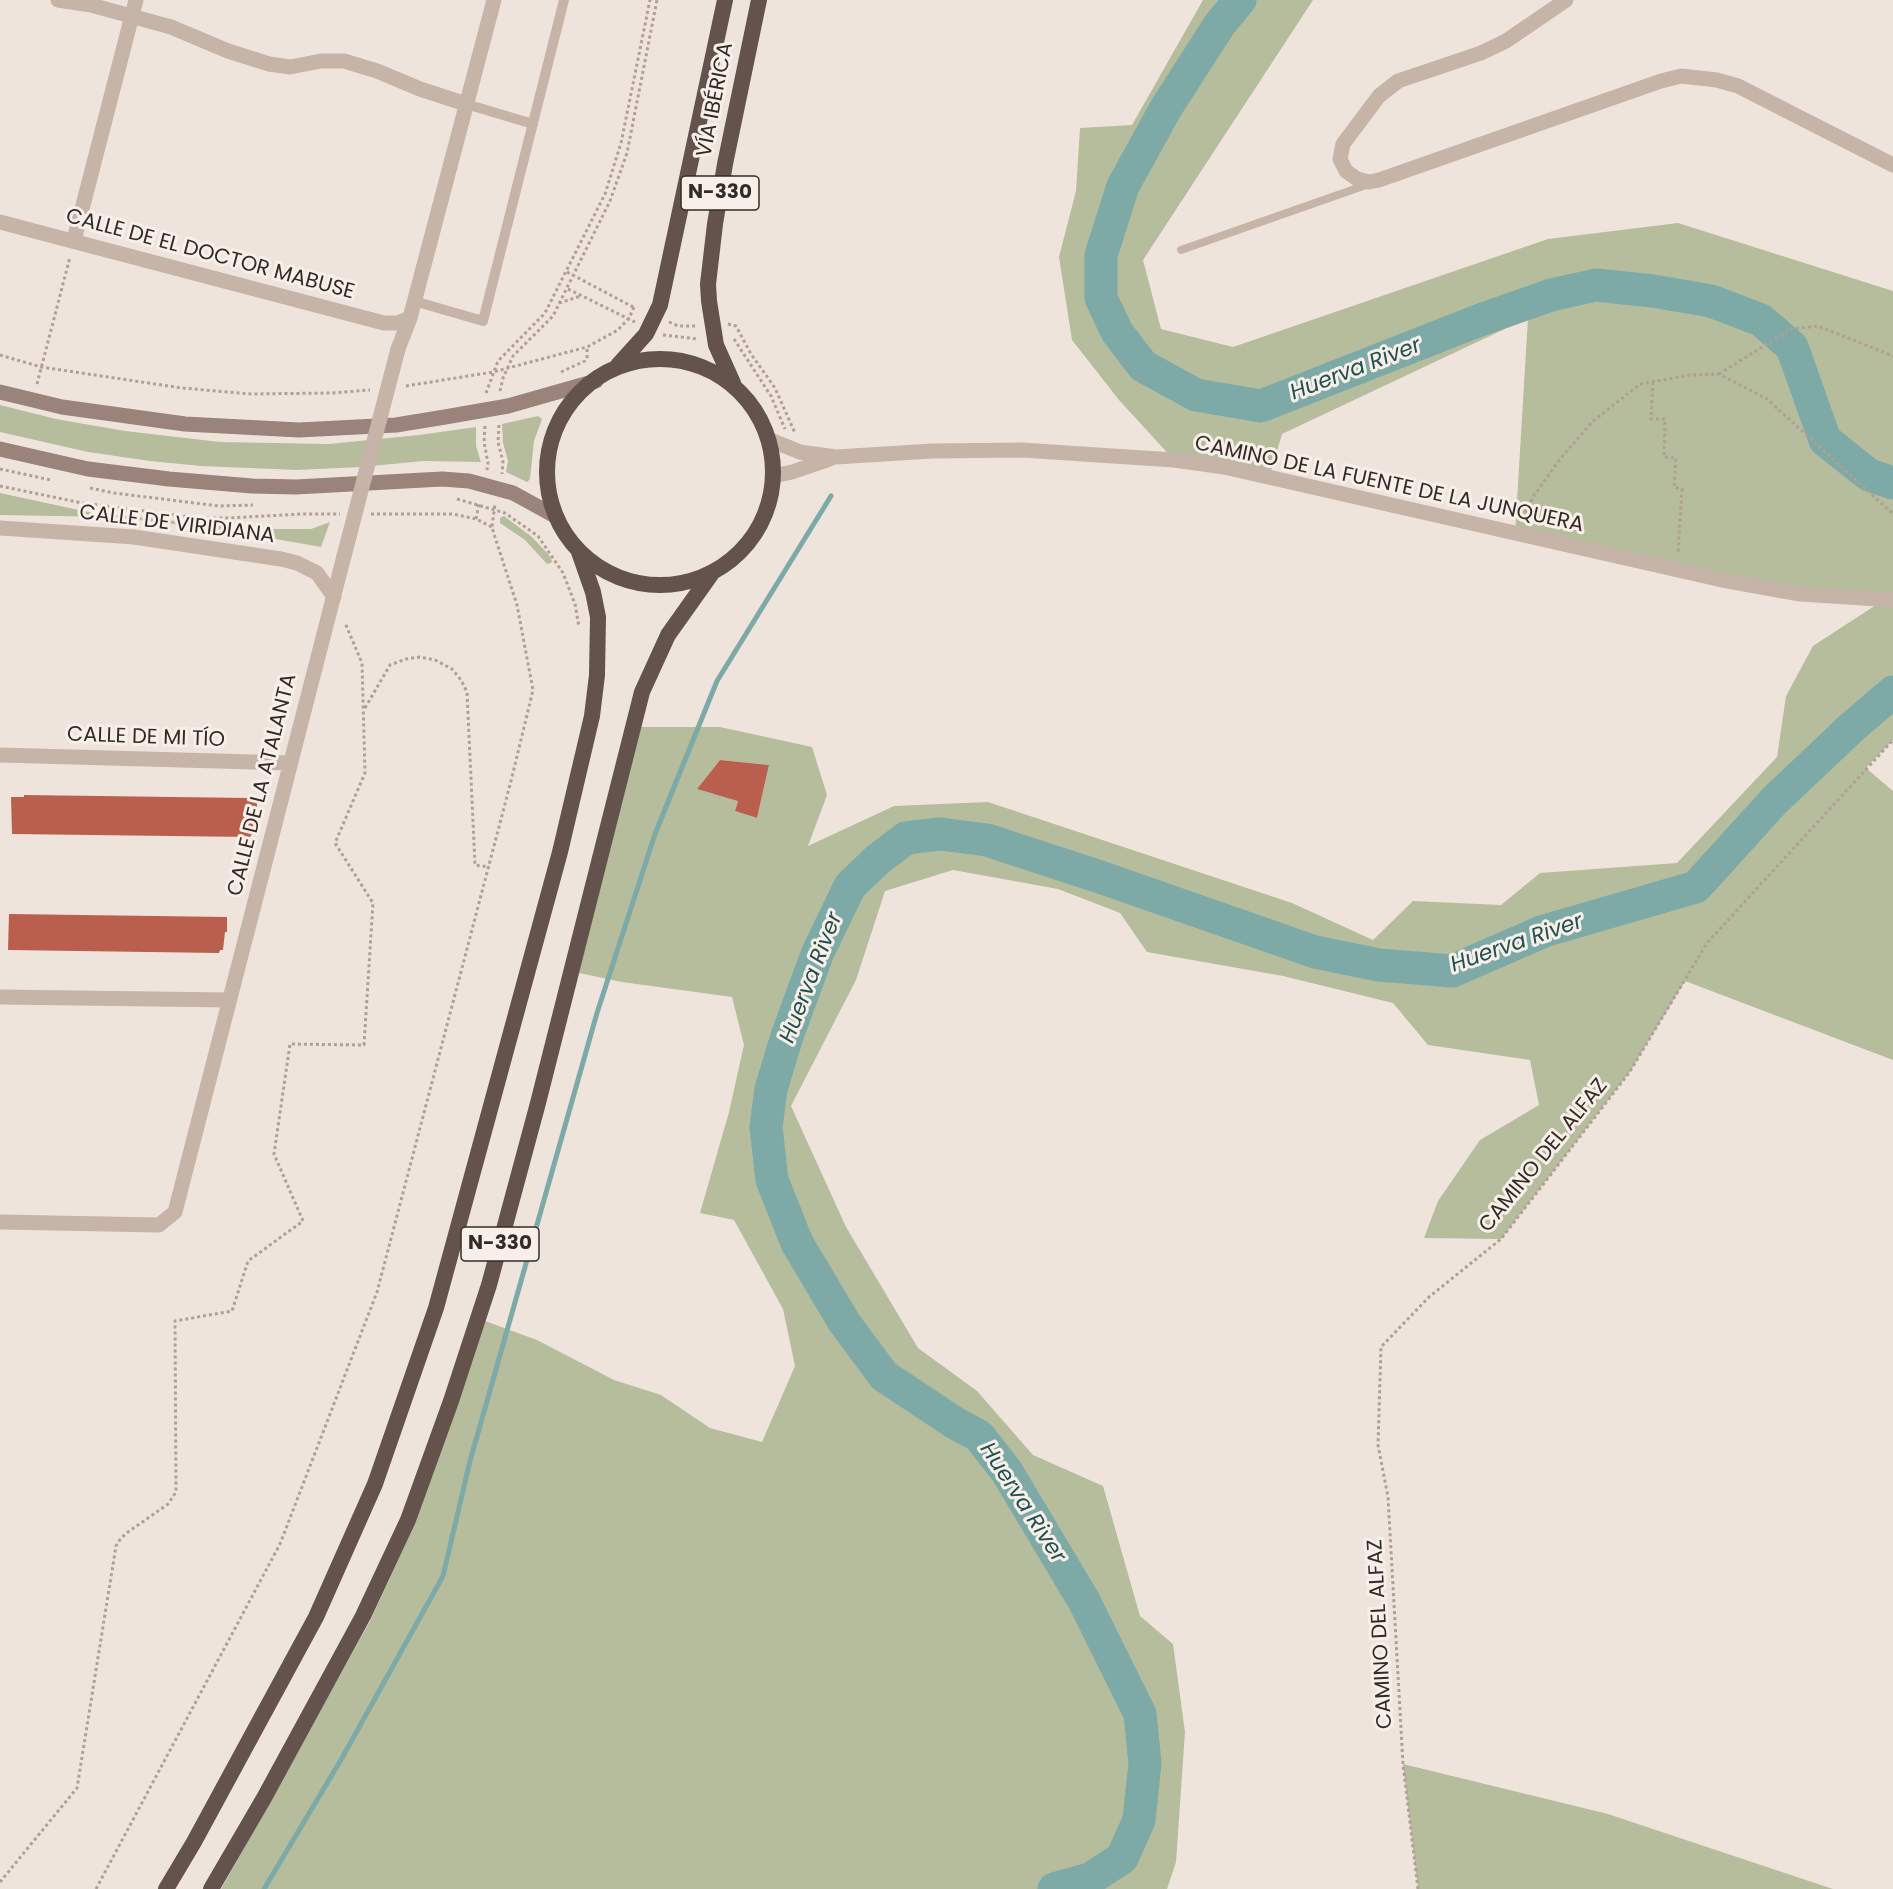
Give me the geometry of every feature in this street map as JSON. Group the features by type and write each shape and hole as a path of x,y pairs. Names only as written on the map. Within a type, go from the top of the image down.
{"highway":[{"name":"VÍA IBÉRICA","path":"615,368 646,334 660,305 725,0"},
{"name":"VÍA IBÉRICA","path":"734,384 716,345 708,284 724,174 759,0"},
{"name":"N-330","path":"211,1889 264,1798 363,1616 408,1520 451,1401 489,1285 538,1103 642,692 668,635 712,573 750,540 759,526 770,495 773,476 768,438 750,404 734,384 705,366 683,360 660,358 637,361 615,368 580,393 566,411 555,432 549,455 548,481 555,516 562,530 579,552 621,578 647,584 674,584 712,573"},
{"name":"N-330","path":"166,1889 194,1842 316,1617 375,1484 436,1308 561,852 592,716 597,675 598,617 593,592 579,552"}],"main road":[{"path":"0,392 62,407 185,424 299,430 396,424 493,409 596,381"},
{"path":"0,449 88,469 252,486 296,487 442,479 483,484 513,494 555,516"}],"street":[{"path":"58,0 91,5 171,27 228,51 269,64 290,67 321,61 344,61 377,71 420,89 533,124"},
{"path":"74,240 136,0"},
{"name":"CALLE DE LA ATALANTA","path":"0,1222 159,1225 175,1212 398,349 410,318 494,0"},
{"path":"414,301 483,321 564,0"},
{"path":"1566,0 1506,41 1480,53 1398,81 1379,96 1343,144 1340,159 1346,171 1357,179 1369,182 1379,180 1681,76 1717,80 1738,86 1893,165"},
{"name":"CALLE DE EL DOCTOR MABUSE","path":"0,222 384,323 398,323 410,318"},
{"name":"CAMINO DE LA FUENTE DE LA JUNQUERA","path":"768,438 800,452 836,457 932,451 1022,450 1174,460 1224,467 1722,580 1800,594 1893,600"},
{"name":"CAMINO DE LA FUENTE DE LA JUNQUERA","path":"773,476 836,457"},
{"name":"CALLE DE VIRIDIANA","path":"0,528 134,537 281,559 297,563 317,573 334,597"},
{"name":"CALLE DE MI TÍO","path":"0,755 290,763"},
{"path":"0,997 229,1000"}],"lane":[{"path":"1182,250 1379,180"}],"path":[{"path":"503,471 493,409 486,392 493,372 504,355 545,313 605,194 617,160 650,0"},
{"path":"476,519 488,463 484,442 507,369 516,352 550,321 576,276 610,201 624,161 657,0"},
{"path":"37,385 74,240"},
{"path":"567,272 576,276"},
{"path":"559,303 583,295"},
{"path":"400,387 493,372 587,347 618,330 629,318 634,307"},
{"path":"1719,374 1791,329 1818,326 1893,356"},
{"path":"559,373 585,361 587,347"},
{"path":"0,355 41,367 171,387 251,394 331,393 377,389"},
{"path":"1515,534 1533,496 1560,459 1592,422 1640,384 1690,375 1719,374 1767,399 1893,514"},
{"path":"27,382 45,387"},
{"path":"1653,382 1651,420 1665,419 1664,458 1676,458 1674,488 1682,489 1677,570"},
{"path":"479,393 511,387"},
{"path":"0,486 82,503 200,518 345,514"},
{"path":"96,1889 280,1544 373,1303 489,867 532,690 517,605 492,526 494,509 527,527 547,547 570,588 579,629"},
{"path":"367,514 422,512 453,514 476,519 492,526"},
{"path":"0,1882 77,1788 116,1546 121,1538 168,1504 177,1492 175,1321 232,1311 248,1261 303,1221 273,1154 290,1044 363,1045 373,903 335,843 365,772 362,663 334,597"},
{"path":"364,710 390,665 406,659 420,657 435,660 452,669 461,680 467,692 475,865 489,867"},
{"name":"CAMINO DEL ALFAZ","path":"1418,1889 1404,1764 1388,1497 1378,1445 1381,1347 1429,1297 1501,1239 1629,1073 1655,1034 1707,943 1893,740"}],"green space":[{"path":"1203,0 1313,0 1143,260 1161,329 1233,347 1548,239 1678,223 1893,291 1893,740 1866,768 1893,791 1893,1060 1685,981 1629,1073 1501,1239 1424,1238 1438,1201 1480,1140 1539,1105 1530,1060 1428,1045 1393,1003 1283,976 1147,952 1120,913 1058,889 953,870 885,891 856,980 791,1106 846,1227 918,1348 977,1391 1033,1455 1103,1486 1140,1616 1173,1644 1185,1732 1176,1862 1167,1889 221,1889 370,1621 415,1524 485,1321 537,1340 614,1380 661,1395 710,1428 762,1442 795,1366 783,1309 734,1220 700,1213 729,1112 744,1045 732,997 622,982 579,973 641,727 720,727 812,747 827,795 808,846 894,806 988,802 1292,903 1373,940 1413,901 1501,905 1540,873 1677,863 1777,757 1786,696 1813,646 1882,601 1800,594 1515,534 1528,318 1282,434 1269,478 1174,460 1119,400 1072,340 1059,257 1076,191 1080,128 1132,125","holes":["720,760 769,765 757,818 735,811 743,783 721,781 714,794 697,789"]},
{"path":"0,405 56,419 125,431 220,442 329,444 476,427 476,446 481,462 423,461 297,470 201,466 150,461 88,452 0,432"},
{"path":"538,416 542,419 534,441 530,479 527,482 506,472 508,461 503,443 502,424"},
{"path":"0,493 88,512 255,529 311,529 330,522 321,547 225,530 112,517 0,515"},
{"path":"504,516 532,537 549,555 551,563 547,564 525,540 500,523 500,518"},
{"path":"1403,1764 1608,1814 1833,1889 1418,1889"}],"building":[{"path":"720,760 769,765 757,818 735,811 738,801 697,789"},
{"path":"24,795 249,798 249,801 257,801 257,817 255,817 250,837 12,834 11,797 24,797"},
{"path":"9,914 227,917 227,932 225,932 223,950 219,953 8,950"}],"waterway":[{"name":"Huerva River","path":"1240,0 1220,24 1166,108 1123,186 1101,255 1101,298 1117,332 1143,366 1196,395 1261,406 1480,320 1551,295 1596,285 1653,291 1711,301 1761,320 1792,347 1825,440 1869,475 1893,483"},
{"path":"264,1889 342,1758 443,1576 470,1461 597,1013 655,834 717,681 831,496"},
{"name":"Huerva River","path":"1054,1889 1090,1879 1122,1858 1139,1820 1145,1763 1140,1714 1084,1601 1007,1472 979,1436 955,1423 884,1376 844,1322 797,1243 772,1180 766,1127 771,1089 787,1036 818,952 850,886 877,860 906,838 940,834 987,840 1315,952 1379,965 1452,971 1544,931 1696,887 1774,801 1851,728 1893,692"}]}
